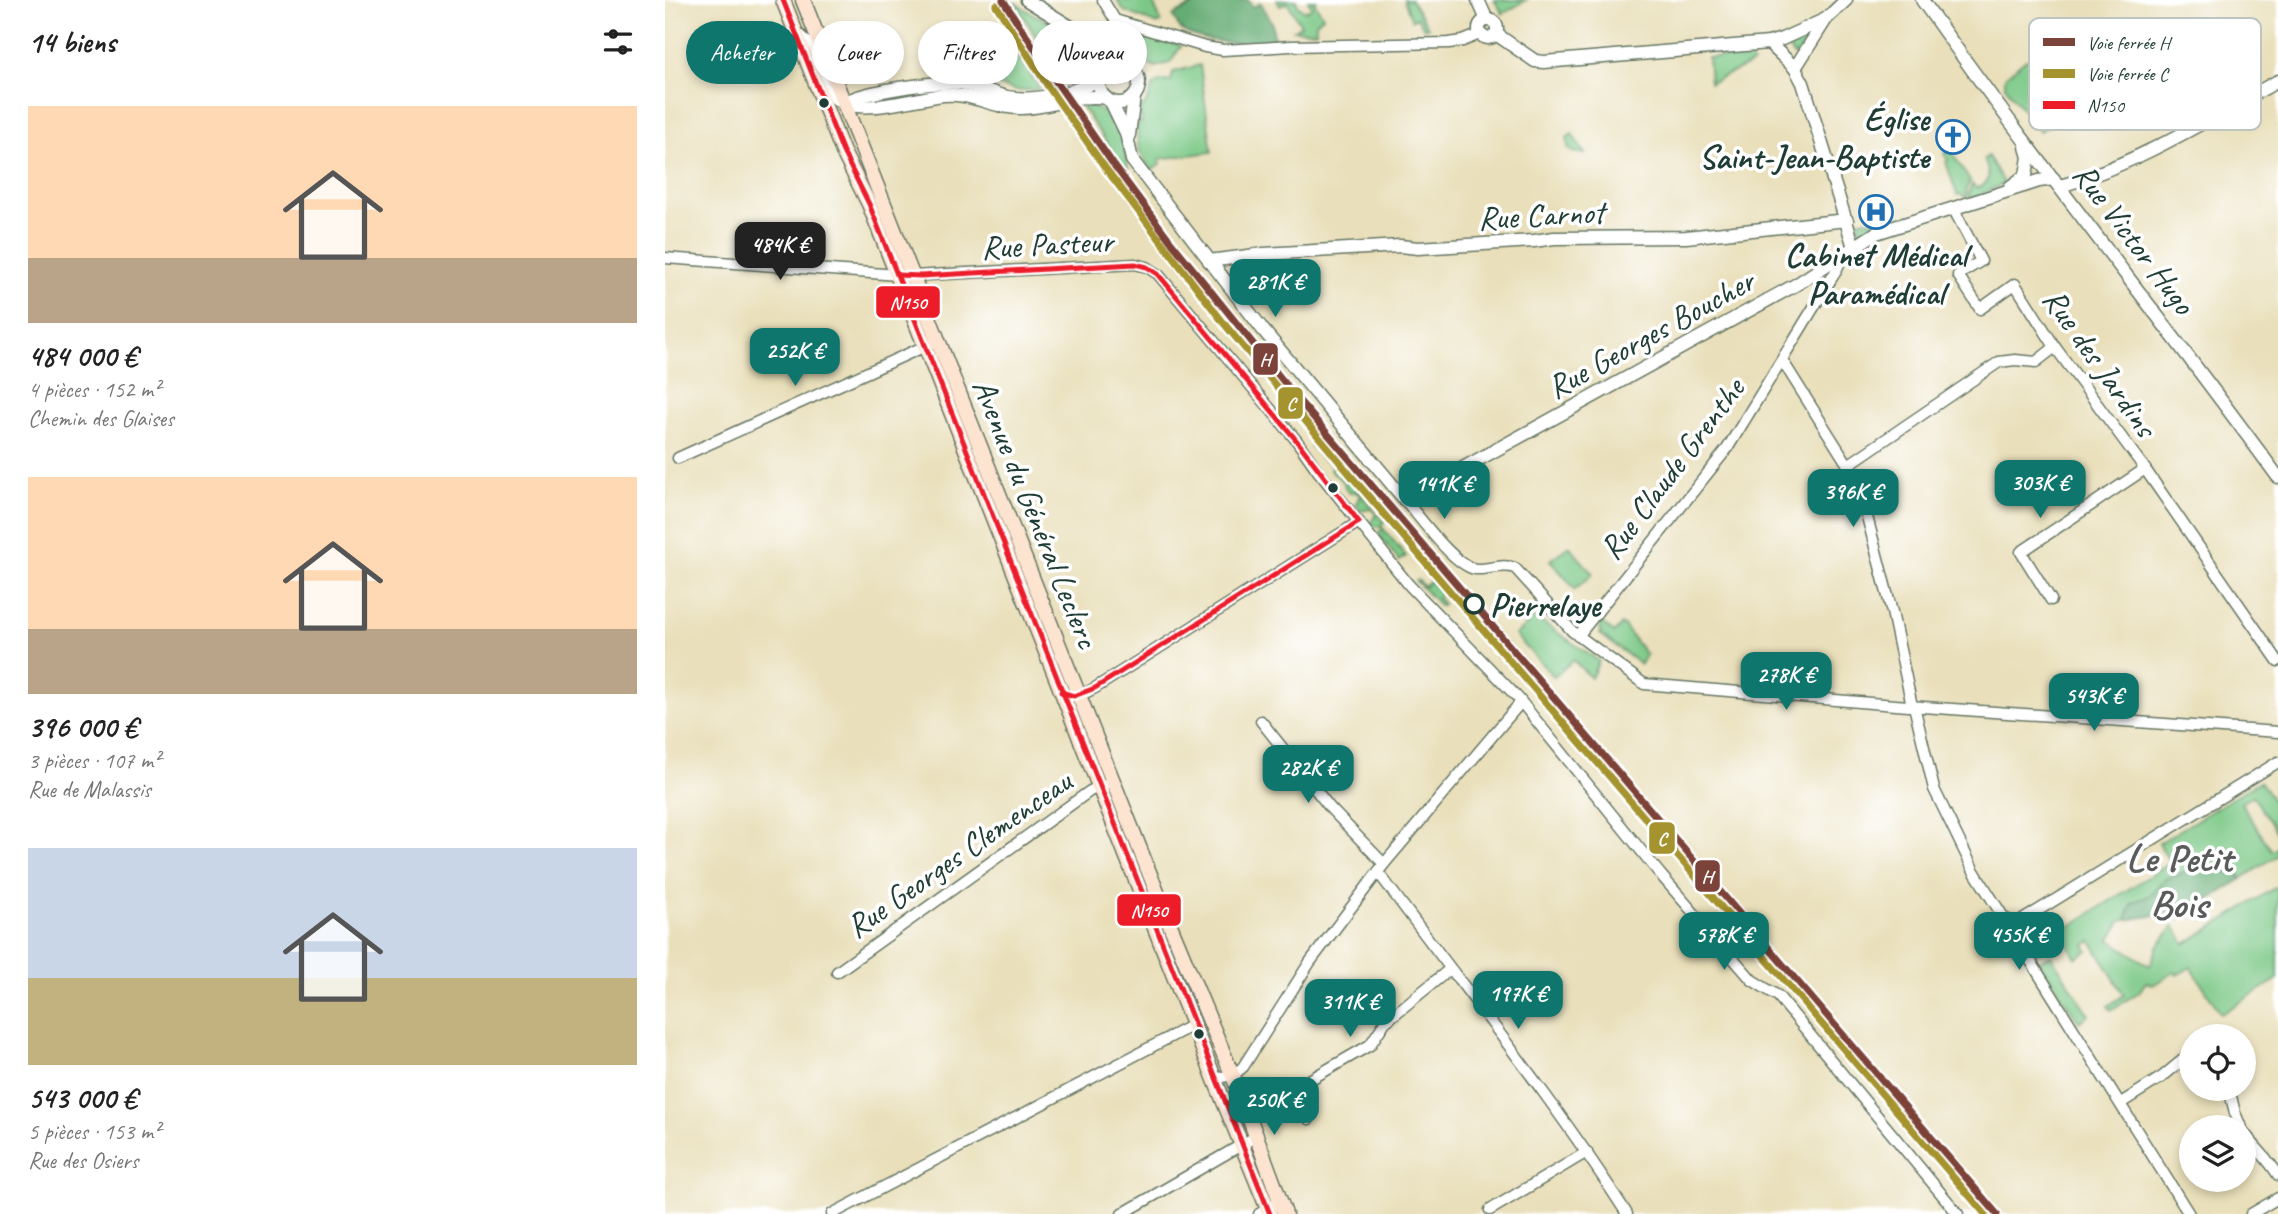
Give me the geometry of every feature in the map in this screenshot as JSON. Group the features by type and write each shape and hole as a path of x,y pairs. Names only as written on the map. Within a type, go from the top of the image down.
{"main road":[{"name":"Avenue du Général Leclerc","path":"783,0 791,21"},
{"path":"791,0 799,16 810,16"},
{"name":"Avenue du Général Leclerc","path":"803,0 912,276 931,344 1061,692 1106,783 1239,1090 1255,1137 1272,1210"},
{"name":"Avenue du Général Leclerc","path":"798,38 843,152 869,204 897,275 931,344 943,355 1079,696 1106,783 1193,1025 1241,1145 1272,1210"},
{"path":"834,128 844,103"}],"street":[{"path":"1027,0 1061,21"},
{"path":"1103,0 1115,20 1223,50 1345,44 1449,43 1481,34 1489,38 1496,34"},
{"path":"1478,0 1487,20"},
{"path":"1795,68 1826,19 1846,0"},
{"name":"Rue Victor Hugo","path":"1922,0 2025,143 2278,477"},
{"path":"1496,34 1535,61 1544,62 1769,43 1826,19"},
{"path":"1481,34 1479,26 1487,20 1497,25 1496,34"},
{"path":"798,33 811,46 830,93 844,103 860,107 957,95 1024,108 1083,96 1125,103 1135,97"},
{"path":"1769,43 1795,68 1803,83 1847,220 1849,251"},
{"name":"Rue Georges Boucher","path":"2261,90 2278,81"},
{"path":"844,103 865,94 940,84 966,84 1005,96 1027,99 1089,84"},
{"path":"1101,84 1101,90 1119,114 1132,160 1264,331 1460,562 1477,569 1508,566 1515,568 1564,624 1644,684 2278,732"},
{"path":"1129,143 1139,84"},
{"name":"Rue Georges Boucher","path":"1405,500 1797,284 1876,233 2039,181 2080,180 2188,130"},
{"name":"Rue Georges Boucher","path":"2001,193 2026,175 2029,157 2025,143"},
{"name":"Rue des Jardins","path":"1954,209 1981,261 1958,275 1980,309 2015,284 2055,347 2145,469 2278,661"},
{"name":"Rue Carnot","path":"1209,261 1264,254 1401,246 1418,248 1554,238 1686,237 1847,220"},
{"name":"Rue Claude Grenthe","path":"1578,636 1727,449 1849,251"},
{"path":"665,258 912,276"},
{"name":"Rue Pasteur","path":"912,276 1135,264 1147,267 1158,274 1297,441 1359,522"},
{"path":"678,458 931,344"},
{"path":"1848,464 1999,362 2036,362 2055,347"},
{"path":"1782,360 1848,464 1865,509 1934,790 1974,871 2004,918 2016,923"},
{"name":"Rue des Jardins","path":"2051,600 2021,552 2145,469"},
{"path":"1061,692 1079,696 1359,522 1409,585 1521,702 1660,874 1752,980 1778,996 1958,1214"},
{"path":"1215,1080 1243,1067 1310,962 1381,869 1521,702"},
{"path":"1261,721 1381,869 1450,969 1522,1061 1587,1152 1627,1214"},
{"path":"2016,923 2278,762"},
{"name":"Rue Georges Clemenceau","path":"837,972 1090,791 1106,783"},
{"path":"2016,923 2017,939 2189,1214"},
{"path":"1309,1119 1299,1086 1370,1045 1385,1022 1450,969"},
{"path":"832,1214 1193,1025"},
{"path":"2121,1103 2179,1063"},
{"path":"1222,1098 1239,1090"},
{"path":"1122,1214 1255,1137"},
{"path":"2256,1147 2269,1159 2278,1175"},
{"path":"1490,1210 1587,1152"},
{"path":"2251,1214 2278,1198"}],"green space":[{"path":"1117,0 1152,0 1161,21 1158,24 1124,11"},
{"path":"1190,0 1248,0 1253,7 1261,3 1272,23 1274,39 1242,43 1190,34 1181,29 1173,16 1193,5"},
{"path":"1277,0 1296,0 1298,7 1306,11 1312,7 1308,0 1316,0 1314,2 1323,16 1316,23 1316,31 1294,30 1301,25 1287,2 1280,6"},
{"path":"1404,0 1411,0 1428,27 1424,28 1417,17 1412,20"},
{"path":"1494,0 1526,0 1503,14"},
{"path":"1014,2 1046,21 1032,21 1032,30"},
{"path":"1815,27 1798,54 1793,55 1785,43"},
{"path":"1147,32 1181,46 1170,63 1155,67 1147,62"},
{"path":"1748,55 1753,63 1710,83 1708,58"},
{"path":"1018,57 1032,77 1032,84 1037,84 1040,89 1017,91 994,84 1018,84"},
{"path":"2026,59 2029,60 2029,118 2005,86 2005,77"},
{"path":"1200,65 1212,152 1159,159 1161,164 1151,171 1138,148 1137,124 1142,122 1140,110 1157,83 1171,81 1173,72"},
{"path":"1079,103 1104,111 1111,124 1120,125 1129,174"},
{"path":"1572,134 1585,154 1572,152 1568,147 1567,138"},
{"path":"1950,150 1970,181 1966,189 1967,199 1957,195 1944,154"},
{"path":"1988,156 2004,183 1970,200 1972,184 1976,188 1987,181 1984,159"},
{"path":"1858,220 1881,221 1881,222 1860,238"},
{"path":"1314,443 1328,460 1331,458 1384,522 1381,526 1406,556 1399,561 1378,533 1383,529 1371,524 1376,514 1371,509 1361,511 1356,504 1360,495 1356,492 1349,493 1345,483 1330,470 1333,467 1311,446"},
{"path":"1569,546 1593,574 1575,589 1550,560"},
{"path":"1416,581 1424,587 1431,581 1438,589 1440,587 1444,591 1437,597 1443,604 1440,606"},
{"path":"1535,617 1599,661 1591,678 1573,660 1554,677 1515,635"},
{"path":"1601,622 1614,633 1621,625 1624,626 1646,655 1640,664 1600,634"},
{"path":"2260,781 2278,808 2278,834 2253,796 2241,803 2272,851 2278,847 2278,855 2241,879 2238,873 2195,868 2165,879 2149,896 2132,903 2126,920 2121,921 2110,940 2150,966 2158,946 2174,926 2185,944 2278,886 2278,979 2221,1014 2191,967 2177,975 2175,972 2153,985 2146,982 2139,992 2111,1010 2108,1006 2124,995 2091,941 2085,945 2088,951 2076,958 2066,941 2037,953 2029,943 2031,927 2037,920 2048,940 2170,863 2159,843"},
{"path":"2195,868 2238,873 2241,879 2179,920 2175,912 2126,920 2132,903 2149,896 2165,879"},
{"path":"2051,955 2089,1015 2079,1022 2039,961"}],"rail line":[{"name":"H","path":"1003,0 1113,164 1172,243 1296,397 1997,1214"},
{"name":"C","path":"996,5 1049,88 1106,169 1226,326 1353,478 1985,1214"}],"transit line":[{"name":"N150","path":"783,0 843,152 869,204 1270,1214"},
{"name":"N150","path":"897,275 921,276 1135,264 1147,267 1158,274 1297,441 1359,522"},
{"name":"N150","path":"1061,692 1074,696 1095,688 1359,522"}],"place":[{"name":"Église Saint-Jean-Baptiste","path":"1953,137"},
{"name":"Cabinet Médical Paramédical","path":"1876,212"},
{"name":"Pierrelaye","path":"1474,604"}],"district":[{"name":"Le Petit Bois","path":"2179,880"}]}
